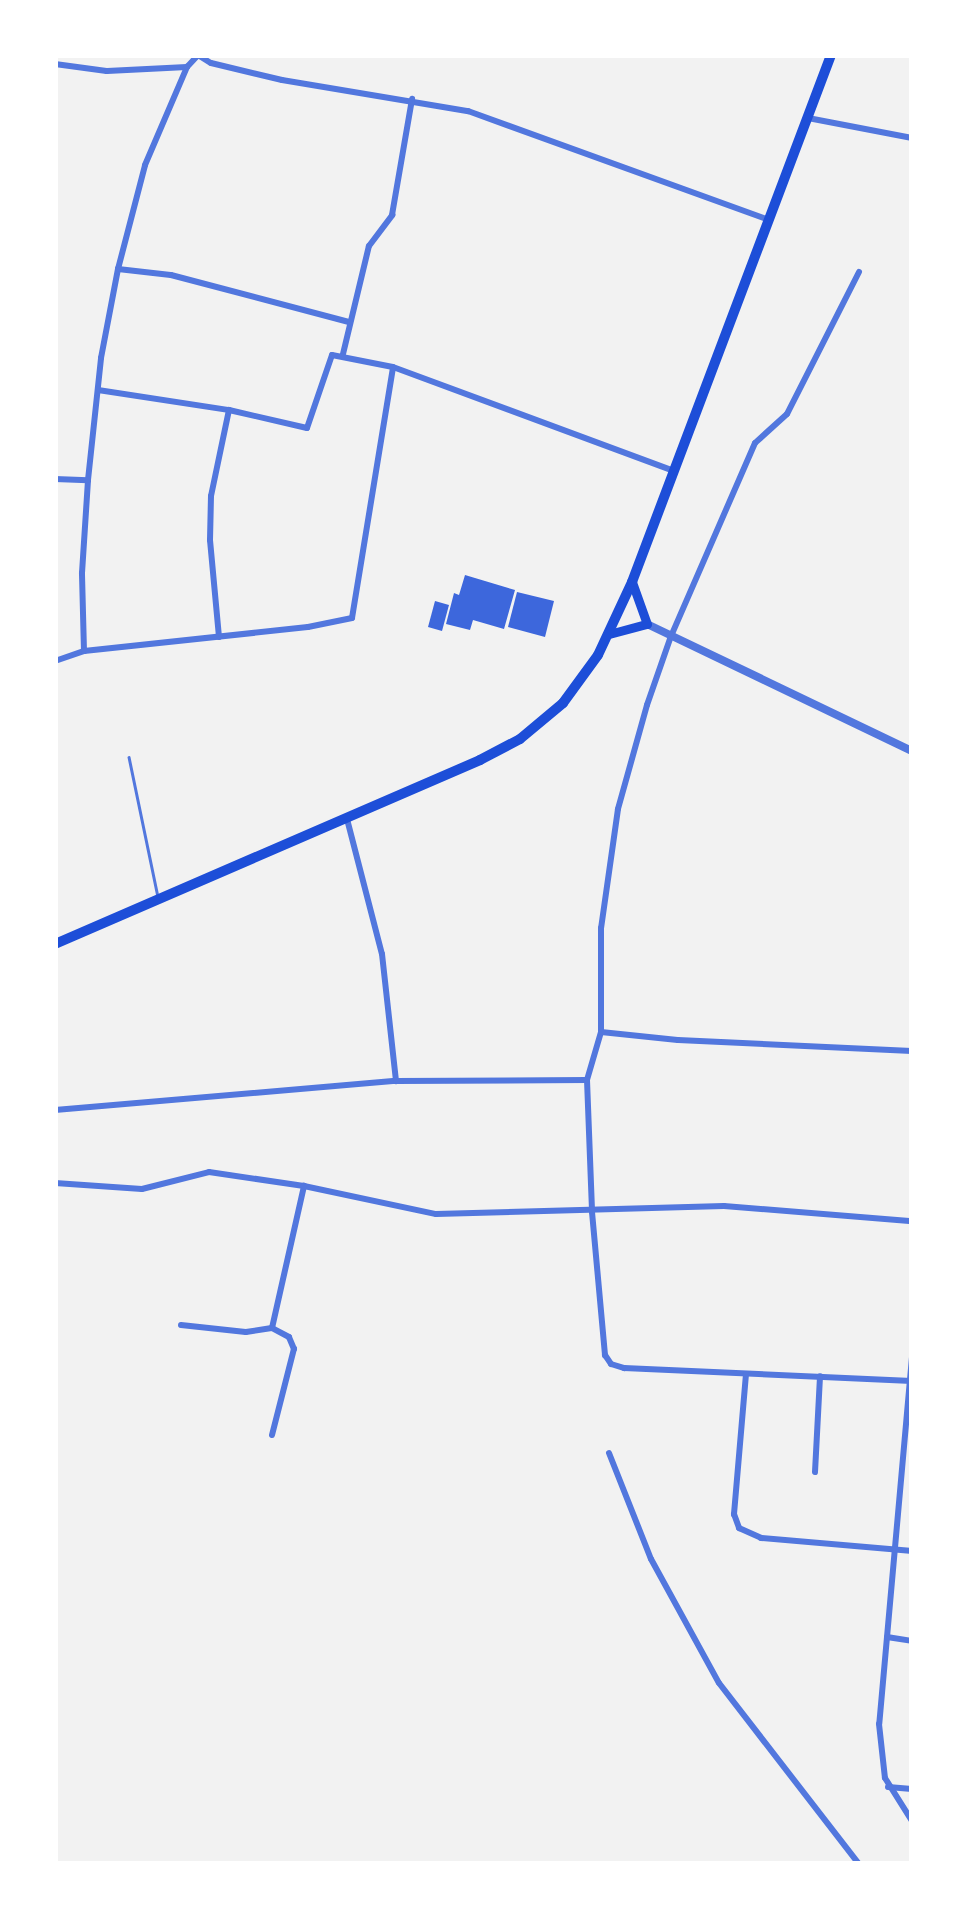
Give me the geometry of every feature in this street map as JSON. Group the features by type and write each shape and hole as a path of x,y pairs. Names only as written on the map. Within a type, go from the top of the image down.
{"main road":[{"path":"55,944 480,760 546,721 582,680 609,634 632,582 831,55"},
{"path":"609,634 647,624 632,582"}],"street":[{"path":"84,651 82,574 88,480 118,269 145,165 187,67 198,55 282,80 468,111 767,219"},
{"path":"55,64 107,71 187,67"},
{"path":"344,354 369,246 392,215 412,99"},
{"path":"808,118 912,138"},
{"path":"118,269 170,275 349,322"},
{"path":"859,272 787,414 755,443 671,636 618,809 601,928 602,1032 587,1080 592,1212 605,1355 611,1364 911,1381"},
{"path":"98,390 229,410 307,428 330,356 344,354 393,367 674,471"},
{"path":"55,661 84,651 352,618 393,367"},
{"path":"220,637 210,540 211,496 229,410"},
{"path":"55,478 88,480"},
{"path":"647,624 912,751"},
{"path":"347,819 382,954 396,1081"},
{"path":"602,1032 678,1040 912,1051"},
{"path":"55,1110 396,1081 587,1080"},
{"path":"55,1183 142,1188 209,1172 304,1186 436,1214 724,1206 912,1222"},
{"path":"272,1328 304,1186"},
{"path":"181,1325 246,1332 272,1328 289,1337 294,1349 272,1435"},
{"path":"912,1357 898,1548 879,1724 882,1768 888,1787 912,1821"},
{"path":"746,1374 734,1514 739,1528 761,1538 912,1551"},
{"path":"814,1472 820,1376"},
{"path":"608,1453 651,1559 719,1684 859,1864"},
{"path":"886,1637 912,1641"},
{"path":"888,1787 912,1790"}],"lane":[{"path":"129,757 158,898"}],"building":[{"path":"465,575 515,590 504,629 473,620 470,630 446,624 454,593 459,595"},
{"path":"517,592 554,601 545,637 508,627"},
{"path":"435,601 449,605 442,631 428,627"}]}
